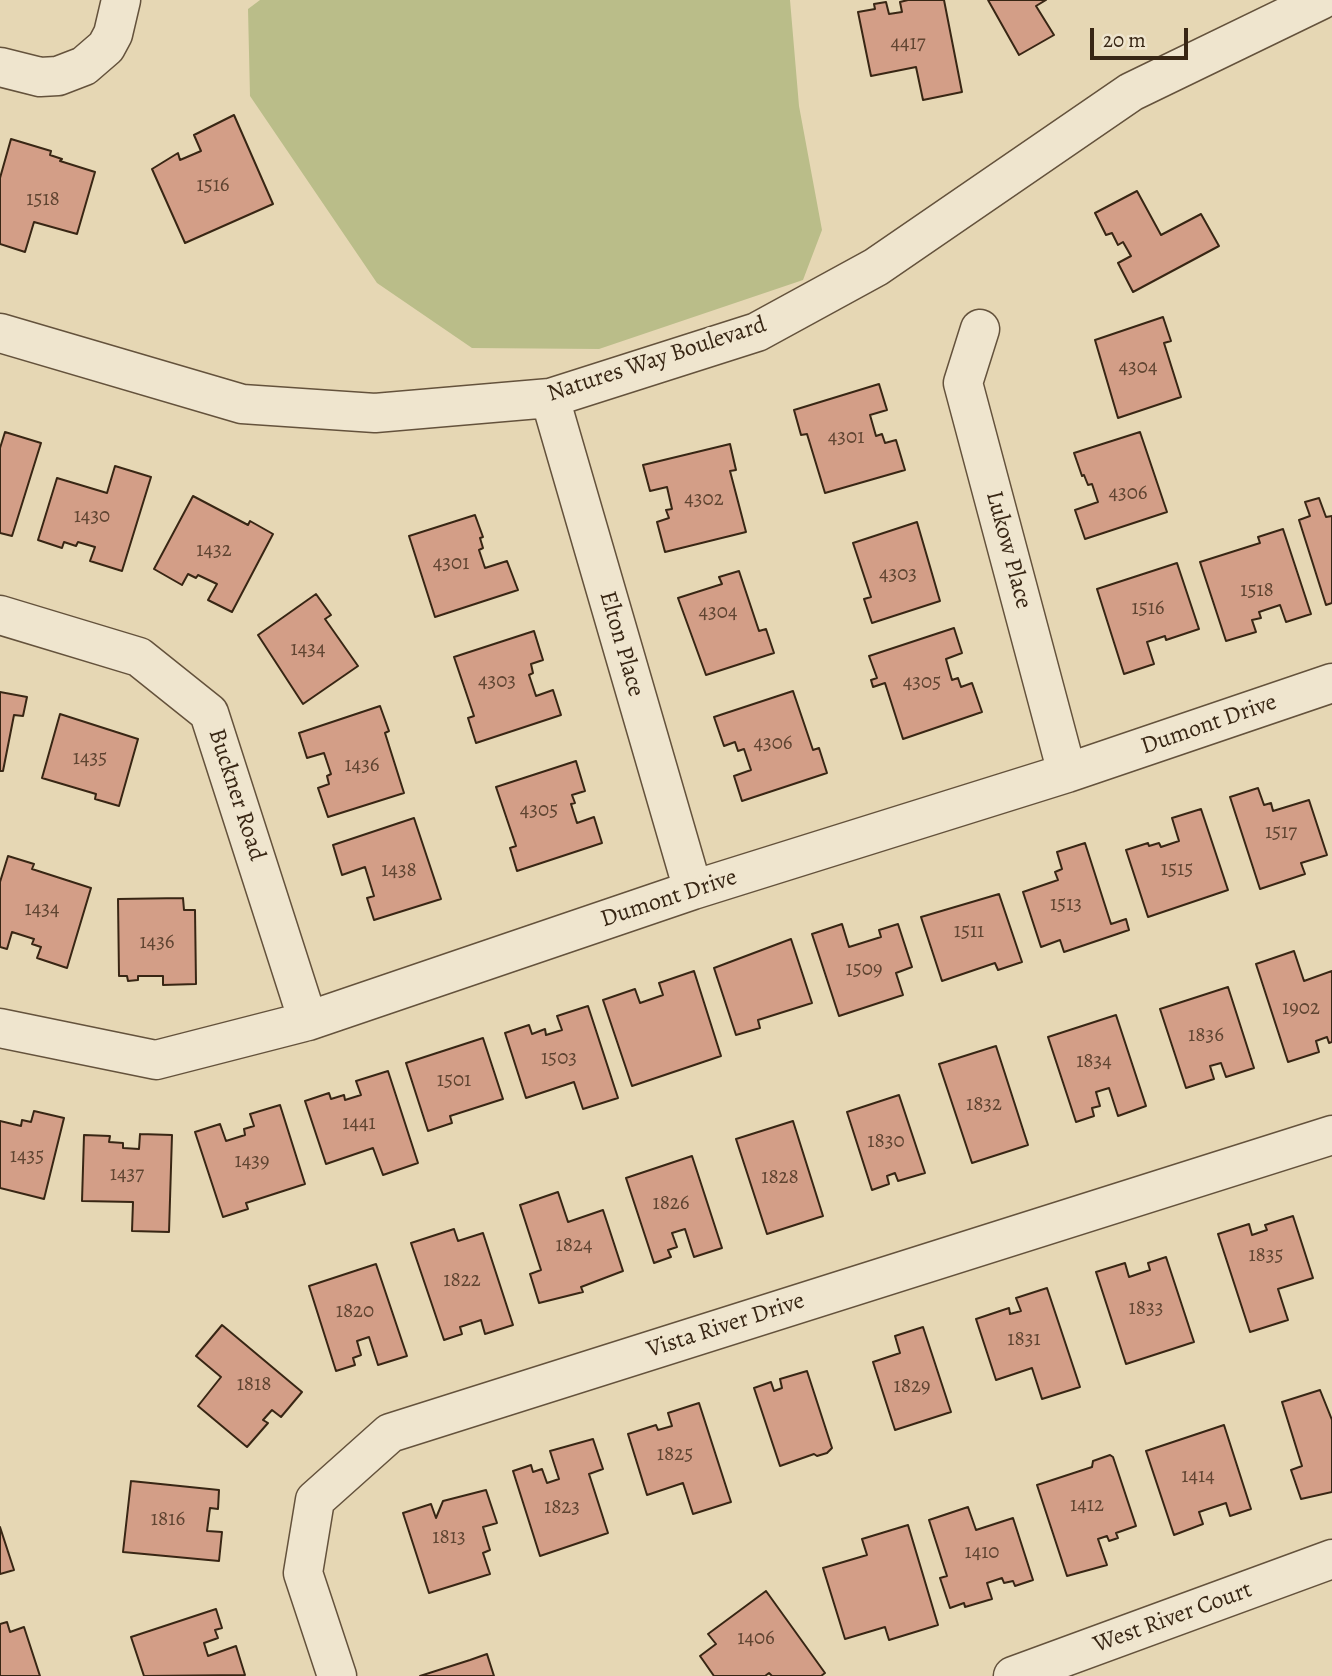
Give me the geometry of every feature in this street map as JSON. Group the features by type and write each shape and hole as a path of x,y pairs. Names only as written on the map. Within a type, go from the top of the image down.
{"street":[{"path":"0,67 40,76 58,76 84,66 106,47 113,34 121,0"},
{"name":"Natures Way Boulevard","path":"0,333 242,404 375,413 550,398 757,332 876,267 1131,92 1321,0"},
{"name":"Lukow Place","path":"980,328 962,383 1067,773"},
{"name":"Elton Place","path":"550,398 693,890"},
{"name":"Buckner Road","path":"0,615 139,657 209,713 308,1021"},
{"name":"Dumont Drive","path":"0,1028 156,1060 308,1021 693,890 1067,773 1332,683"},
{"name":"Vista River Drive","path":"337,1676 303,1573 316,1500 390,1433 1332,1135"},
{"name":"West River Court","path":"1013,1676 1332,1559"}],"green space":[{"path":"260,0 790,0 799,106 822,230 803,280 599,349 472,348 377,283 250,96 248,9"}],"building":[{"path":"944,0 962,92 923,100 916,67 871,76 858,12 875,9 874,4 886,2 889,14 902,12 900,2"},
{"path":"988,0 1046,0 1036,6 1054,35 1019,55"},
{"path":"234,115 273,204 185,243 152,169 178,153 180,160 201,151 194,135"},
{"path":"11,139 51,151 50,155 62,159 60,161 95,172 77,234 34,222 25,252 0,244 0,178"},
{"path":"1137,191 1161,235 1201,214 1219,246 1133,292 1118,263 1131,256 1123,242 1118,245 1112,233 1106,235 1095,213"},
{"path":"1163,317 1171,341 1164,343 1181,397 1118,418 1095,340"},
{"path":"879,384 887,410 870,415 876,436 882,434 885,443 896,440 905,470 825,493 807,434 801,435 794,410"},
{"path":"5,432 41,443 12,536 0,533 0,448"},
{"path":"1140,432 1167,512 1085,539 1075,510 1098,502 1092,484 1088,485 1084,475 1082,476 1074,453"},
{"path":"730,444 736,470 730,471 746,532 665,552 657,522 669,518 666,510 672,509 667,487 650,491 643,465"},
{"path":"115,466 151,477 122,571 90,561 95,547 78,542 76,546 64,542 62,548 38,540 57,478 107,493"},
{"path":"193,496 248,525 250,521 273,534 232,612 208,600 217,584 198,575 196,578 188,574 182,585 154,569"},
{"path":"1319,498 1326,517 1332,516 1332,603 1326,605 1299,520 1310,516 1305,502"},
{"path":"475,515 483,537 480,538 483,548 479,550 485,568 507,561 518,590 435,617 409,536"},
{"path":"917,522 940,601 872,623 864,599 871,597 853,543"},
{"path":"1283,529 1311,614 1286,622 1280,605 1259,612 1261,618 1252,620 1256,632 1226,641 1200,562 1260,543 1258,537"},
{"path":"1177,563 1199,629 1166,640 1165,636 1147,642 1154,664 1124,674 1097,589"},
{"path":"739,571 759,631 766,629 774,653 706,675 678,598 722,584 719,577"},
{"path":"316,594 331,615 325,619 358,666 303,704 258,635"},
{"path":"954,628 962,653 946,659 952,680 958,678 961,687 972,683 982,712 903,739 885,683 873,687 871,680 877,678 869,656"},
{"path":"534,631 543,660 531,664 533,673 529,675 536,696 553,690 561,715 476,743 468,718 474,716 454,657"},
{"path":"793,691 813,750 819,748 827,773 742,801 734,776 751,770 744,749 738,751 735,742 724,746 714,717"},
{"path":"0,692 27,697 23,716 14,715 3,771 0,771"},
{"path":"380,706 389,731 385,733 404,793 328,817 318,788 329,784 327,776 331,774 324,753 307,758 299,733"},
{"path":"60,714 138,739 119,806 95,799 96,794 42,778"},
{"path":"576,761 585,791 572,795 575,803 571,804 577,823 594,817 602,843 517,871 510,848 516,846 496,787"},
{"path":"1258,788 1264,805 1271,803 1273,811 1309,800 1327,855 1301,863 1305,874 1260,889 1230,797"},
{"path":"1201,809 1228,890 1148,917 1126,850 1148,843 1149,846 1159,843 1161,847 1179,841 1172,818"},
{"path":"414,818 441,899 374,920 367,898 374,896 365,867 342,875 333,845"},
{"path":"1085,843 1111,924 1126,919 1129,930 1064,952 1060,940 1041,947 1023,892 1058,880 1055,872 1062,869 1057,852"},
{"path":"8,856 34,864 32,869 91,888 67,968 37,958 41,947 32,944 34,939 12,932 7,949 0,947 0,882"},
{"path":"999,894 1022,962 998,970 995,963 942,981 921,917"},
{"path":"183,898 184,910 195,910 196,984 163,985 163,976 138,976 138,980 128,981 127,976 119,976 118,899"},
{"path":"842,924 849,947 881,937 879,930 898,924 912,967 896,973 903,995 839,1016 812,934"},
{"path":"791,939 812,1003 758,1020 760,1028 736,1035 714,968"},
{"path":"1294,951 1304,981 1332,971 1332,1042 1329,1043 1327,1037 1316,1041 1319,1052 1288,1062 1256,964"},
{"path":"694,971 721,1056 632,1086 603,1000 635,989 640,1003 663,995 659,983"},
{"path":"1228,987 1254,1068 1226,1077 1221,1063 1210,1066 1214,1079 1186,1088 1160,1009"},
{"path":"588,1006 618,1098 583,1109 574,1082 526,1098 505,1033 529,1025 532,1034 545,1029 546,1035 562,1030 557,1016"},
{"path":"1116,1015 1146,1106 1118,1116 1109,1088 1096,1092 1100,1106 1092,1108 1094,1116 1076,1122 1048,1037"},
{"path":"483,1038 503,1099 450,1116 452,1123 428,1131 406,1063"},
{"path":"996,1046 1028,1145 972,1163 939,1064"},
{"path":"388,1071 418,1163 383,1175 373,1148 326,1164 305,1101 329,1093 331,1099 344,1095 345,1100 361,1095 356,1081"},
{"path":"899,1095 925,1173 898,1181 895,1173 887,1176 889,1184 872,1190 847,1112"},
{"path":"280,1105 305,1184 246,1203 248,1209 223,1217 195,1132 220,1124 226,1141 245,1135 244,1129 254,1126 250,1114"},
{"path":"34,1111 64,1118 44,1199 0,1188 0,1121 21,1126 22,1120 31,1122"},
{"path":"793,1121 823,1216 767,1234 736,1139"},
{"path":"140,1134 172,1135 169,1232 132,1231 133,1202 82,1201 84,1135 110,1136 109,1142 123,1143 123,1148 139,1149"},
{"path":"692,1156 722,1248 694,1257 685,1229 672,1233 677,1247 668,1250 671,1257 654,1263 626,1178"},
{"path":"558,1192 568,1222 603,1210 623,1271 581,1287 583,1292 539,1303 530,1274 541,1270 520,1205"},
{"path":"1293,1216 1313,1278 1278,1289 1288,1320 1250,1332 1218,1234 1249,1224 1252,1235 1267,1230 1265,1225"},
{"path":"454,1229 458,1241 483,1233 513,1325 485,1334 481,1320 460,1327 462,1334 444,1340 411,1243"},
{"path":"1166,1257 1194,1342 1126,1364 1096,1272 1125,1263 1129,1277 1150,1270 1148,1263"},
{"path":"376,1264 407,1356 378,1365 369,1337 357,1341 361,1355 353,1358 355,1365 336,1371 309,1286"},
{"path":"1047,1288 1080,1387 1042,1399 1032,1368 996,1380 976,1319 1009,1308 1010,1314 1021,1311 1016,1298"},
{"path":"222,1325 302,1392 281,1417 272,1410 263,1420 268,1423 247,1447 198,1406 221,1377 196,1356"},
{"path":"923,1327 951,1412 895,1430 873,1362 900,1353 895,1336"},
{"path":"807,1371 832,1448 827,1453 817,1456 814,1454 780,1466 754,1388 771,1382 774,1391 782,1388 780,1379"},
{"path":"1320,1390 1332,1420 1332,1492 1301,1499 1291,1470 1302,1466 1282,1402"},
{"path":"699,1403 731,1502 693,1514 683,1483 647,1495 628,1434 656,1425 658,1430 672,1426 668,1413"},
{"path":"1224,1425 1251,1509 1230,1516 1226,1503 1199,1512 1203,1524 1174,1535 1146,1451"},
{"path":"593,1439 603,1469 589,1474 608,1533 540,1556 513,1471 531,1465 533,1472 542,1469 547,1483 559,1479 550,1451"},
{"path":"1110,1455 1113,1457 1136,1526 1116,1533 1118,1538 1109,1541 1107,1536 1098,1539 1107,1565 1067,1576 1037,1485 1092,1467 1093,1461"},
{"path":"131,1481 219,1490 218,1509 210,1508 207,1531 222,1532 219,1561 123,1552"},
{"path":"486,1490 497,1523 483,1527 490,1550 483,1553 490,1574 429,1593 403,1513 431,1504 436,1518 443,1501"},
{"path":"968,1507 976,1530 1013,1518 1033,1580 1015,1586 1013,1581 1004,1583 1002,1578 987,1583 992,1599 965,1607 964,1603 950,1608 940,1578 947,1576 929,1520"},
{"path":"908,1525 938,1625 889,1640 885,1627 845,1639 823,1568 867,1555 862,1539"},
{"path":"0,1527 14,1570 0,1574"},
{"path":"766,1591 825,1673 821,1676 772,1676 769,1673 765,1676 714,1676 700,1656 716,1644 708,1634"},
{"path":"216,1609 222,1628 215,1630 218,1638 204,1643 208,1656 236,1646 245,1675 144,1676 131,1637"},
{"path":"7,1622 10,1632 24,1627 40,1676 0,1676 0,1624"},
{"path":"487,1654 494,1676 420,1676 470,1660"}]}
